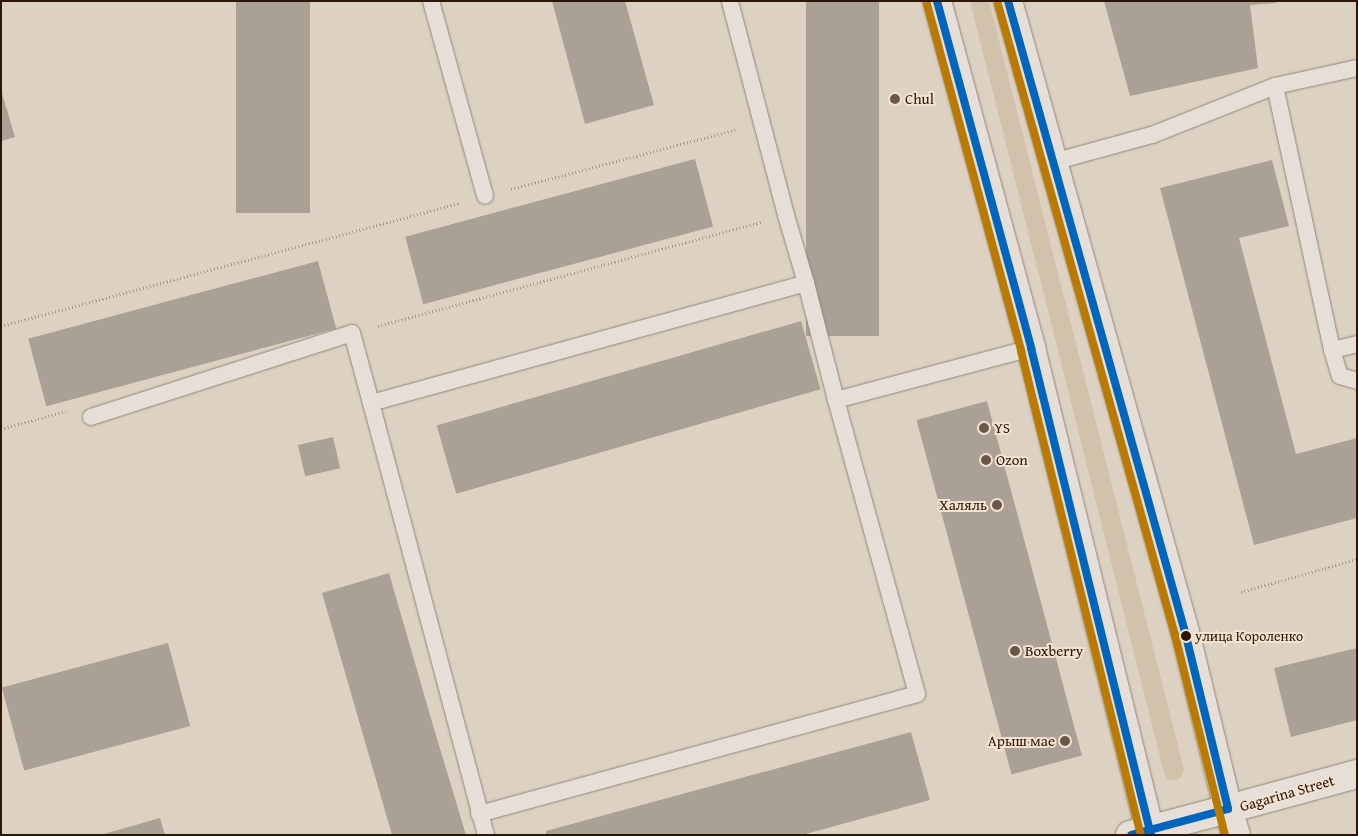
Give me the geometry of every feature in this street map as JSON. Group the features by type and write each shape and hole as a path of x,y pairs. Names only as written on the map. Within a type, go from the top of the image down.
{"street":[{"path":"937,1 1031,348 1144,833"},
{"path":"1008,1 1185,632 1236,835"},
{"name":"Gagarina Street","path":"1144,833 1357,774"}],"lane":[{"path":"431,1 485,196"},
{"path":"479,814 917,694 836,400 806,283 786,216 730,1"},
{"path":"1053,162 1152,135 1275,86 1357,68"},
{"path":"1275,86 1332,350 1340,376 1357,381"},
{"path":"370,403 806,283"},
{"path":"91,416 352,333 486,835"},
{"path":"1332,350 1357,344"},
{"path":"836,400 1031,348"}],"path":[{"path":"1,326 761,122"},
{"path":"352,333 786,216"},
{"path":"1,429 68,411"},
{"path":"1241,592 1357,559"}],"shaded area":[{"path":"970,1 989,1 1184,769 1182,776 1177,780 1168,780 1164,773"}],"building":[{"path":"236,1 310,1 310,213 236,213"},
{"path":"552,1 625,1 654,105 585,124"},
{"path":"806,1 879,1 879,336 806,336"},
{"path":"1104,1 1276,1 1276,3 1250,5 1258,68 1130,96"},
{"path":"1,90 15,137 1,141"},
{"path":"695,159 713,227 423,304 405,237"},
{"path":"1272,160 1289,226 1239,238 1296,454 1357,438 1357,518 1254,545 1160,188"},
{"path":"318,261 336,329 46,406 28,339"},
{"path":"801,321 821,389 456,494 437,425"},
{"path":"987,401 1082,755 1011,774 916,420"},
{"path":"333,437 340,468 305,476 298,445"},
{"path":"389,573 466,835 392,835 322,593"},
{"path":"168,643 190,726 24,771 2,688"},
{"path":"1357,648 1357,720 1291,737 1274,668"},
{"path":"911,732 930,800 802,835 546,835 546,831"},
{"path":"160,818 165,835 104,835 104,834"}],"transit line":[{"path":"937,1 1031,348 1151,835"},
{"path":"1008,1 1185,632 1228,809 1131,835"},
{"path":"927,4 1021,351 1141,835"},
{"path":"998,4 1175,635 1225,835"}],"place":[{"name":"Chul","path":"895,99"},
{"name":"YS","path":"984,428"},
{"name":"Ozon","path":"986,460"},
{"name":"Халяль","path":"997,505"},
{"name":"улица Короленко","path":"1186,636"},
{"name":"Boxberry","path":"1015,651"},
{"name":"Арыш мае","path":"1065,741"}]}
